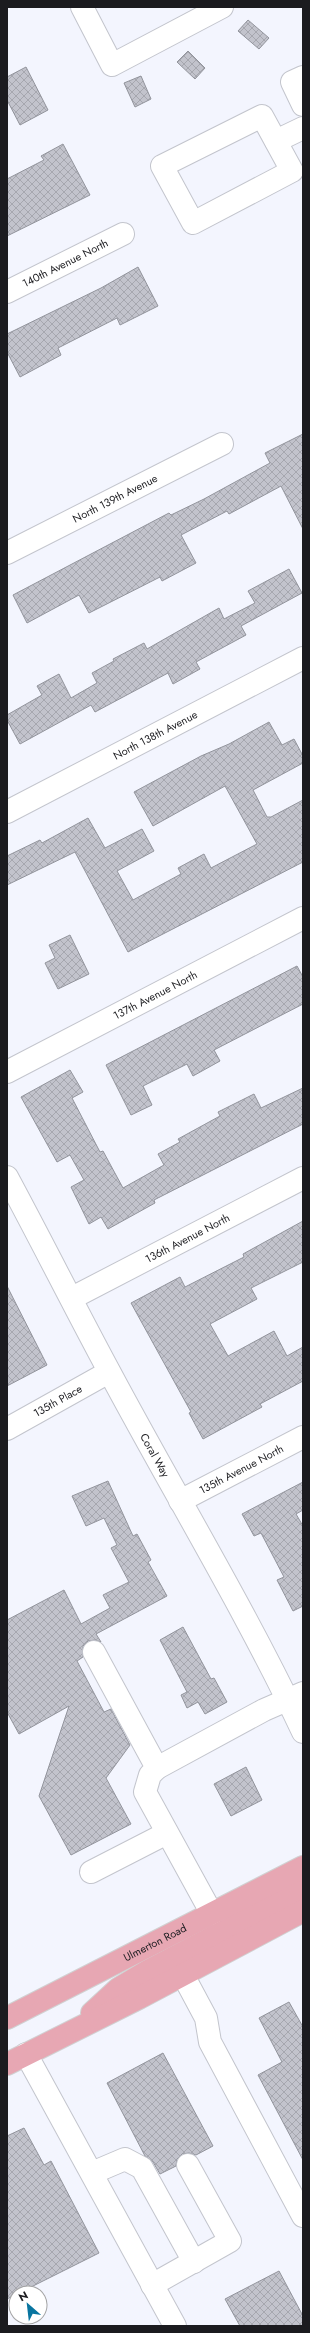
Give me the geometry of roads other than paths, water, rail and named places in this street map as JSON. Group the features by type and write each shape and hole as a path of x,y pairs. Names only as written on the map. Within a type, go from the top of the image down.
{"main road":[{"name":"Ulmerton Road","path":"7,2018 303,1867"},
{"name":"Ulmerton Road","path":"70,2032 118,1990 130,1982 303,1890"},
{"name":"Ulmerton Road","path":"7,2064 183,1975 303,1911"}],"street":[{"path":"82,7 112,65 222,7"},
{"path":"303,77 292,82 303,105"},
{"path":"262,116 276,141 292,171 193,223 162,166 262,116"},
{"path":"276,141 303,128"},
{"name":"140th Avenue North","path":"7,292 123,234"},
{"name":"North 139th Avenue","path":"7,553 222,444"},
{"name":"North 138th Avenue","path":"7,812 303,658"},
{"name":"137th Avenue North","path":"7,1072 303,918"},
{"name":"Coral Way","path":"7,1177 72,1298 109,1372 180,1501 296,1697 303,1732"},
{"name":"136th Avenue North","path":"72,1298 303,1178"},
{"name":"135th Place","path":"7,1429 109,1372"},
{"name":"135th Avenue North","path":"180,1501 303,1437"},
{"path":"94,1652 157,1768"},
{"path":"212,1914 145,1792 150,1775 157,1768 264,1710 296,1697"},
{"path":"91,1872 167,1833"},
{"path":"183,1975 206,2018 210,2042 303,2216"},
{"path":"26,2054 175,2326"},
{"path":"92,2174 125,2159 142,2168 194,2262"},
{"path":"152,2284 230,2241 188,2165"}]}
